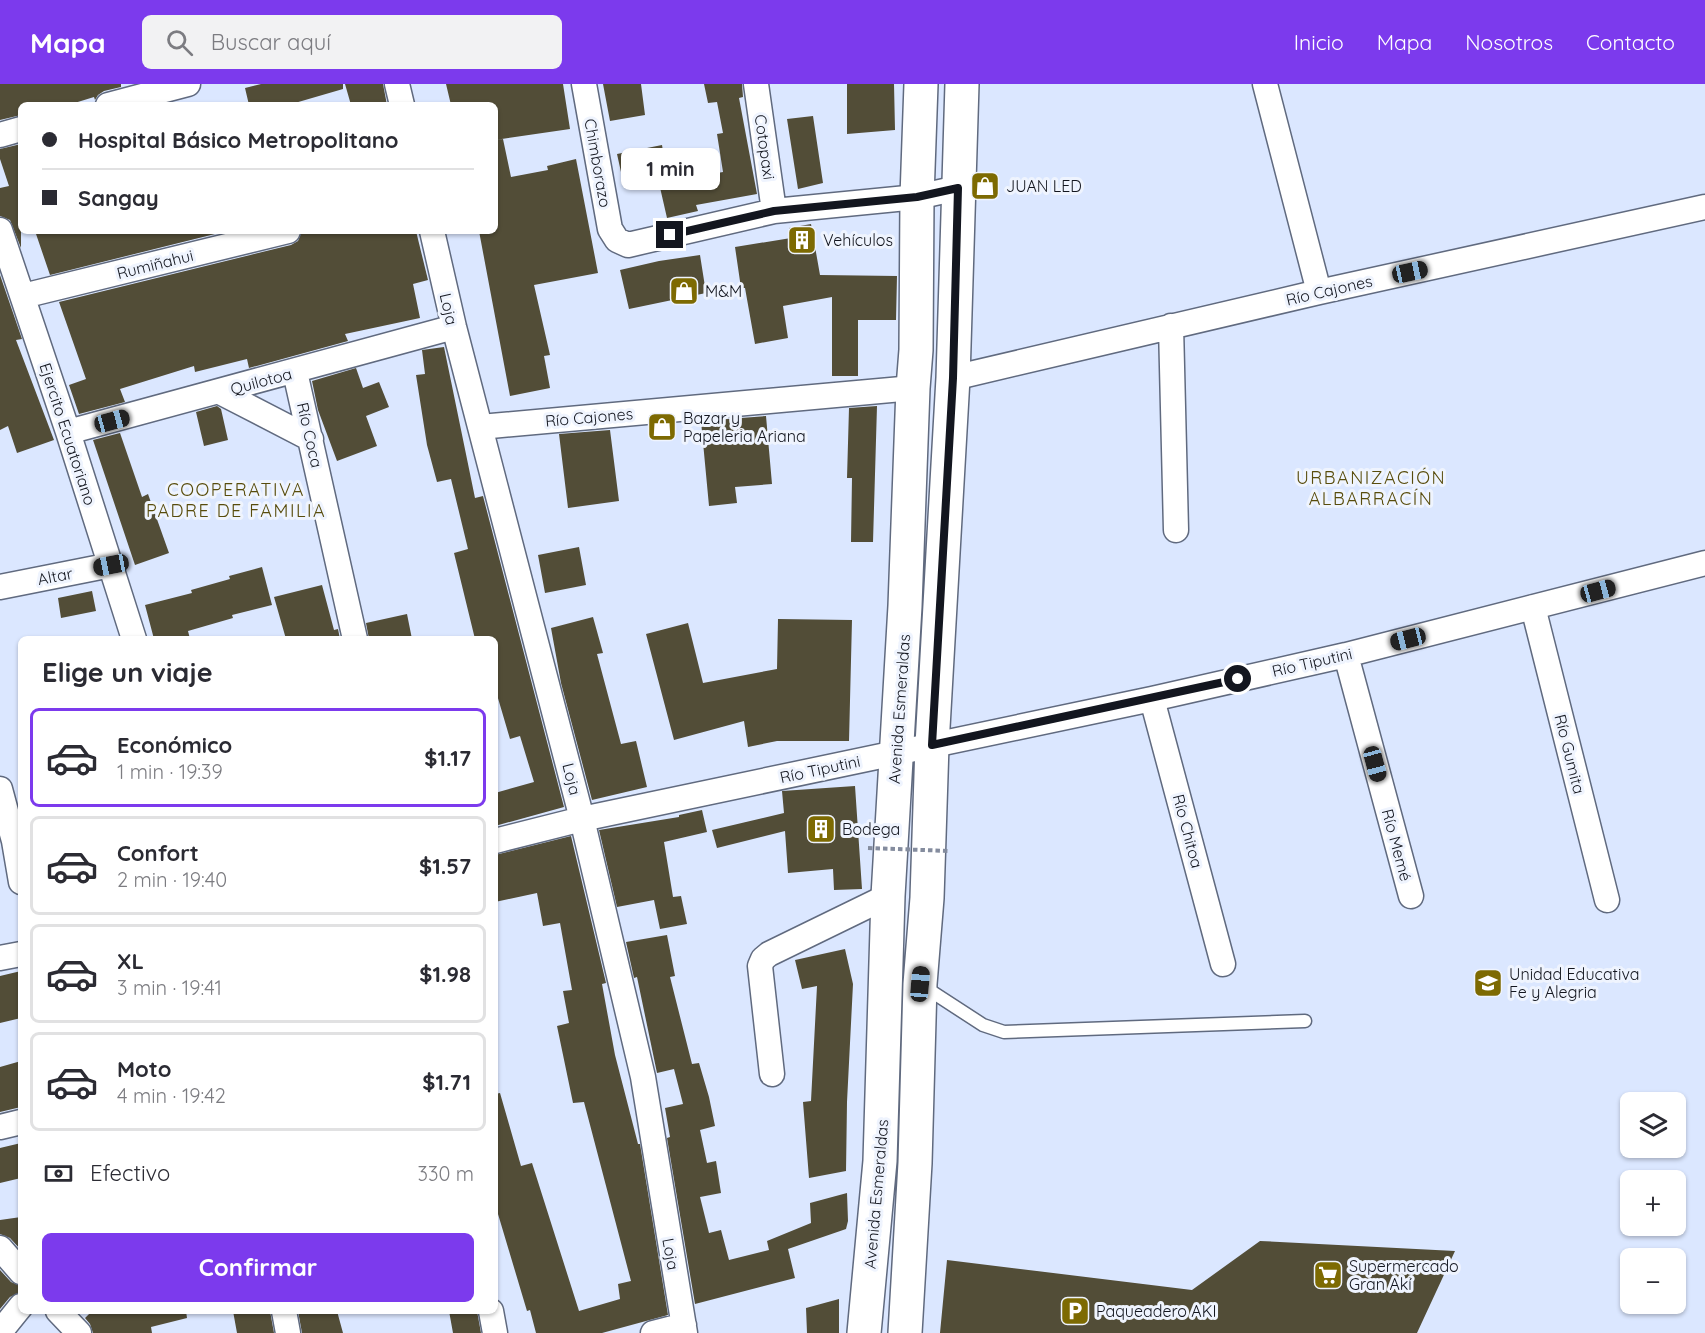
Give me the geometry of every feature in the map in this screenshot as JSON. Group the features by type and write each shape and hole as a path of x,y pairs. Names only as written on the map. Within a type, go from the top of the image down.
{"main road":[{"name":"Avenida Esmeraldas","path":"864,1333 880,1161 888,896 905,606 916,350 917,197 921,84"},
{"name":"Avenida Esmeraldas","path":"905,1333 915,1163 920,984 927,897 932,745 953,378 962,84"},
{"path":"880,1161 915,1163"}],"street":[{"path":"114,102 138,90 188,84"},
{"path":"397,84 401,102"},
{"name":"Chimborazo","path":"584,84 610,229 617,240 628,245 774,211"},
{"name":"Cotopaxi","path":"756,84 774,211"},
{"path":"1265,84 1319,292"},
{"path":"0,135 18,130"},
{"path":"774,211 917,197 958,188"},
{"name":"Río Cajones","path":"953,378 1319,292 1705,207"},
{"name":"Ejercito Ecuatoriano","path":"0,230 133,636"},
{"name":"Rumiñahui","path":"23,296 276,234"},
{"name":"Loja","path":"433,234 454,327 582,819 642,1077 684,1329"},
{"path":"1171,326 1176,530"},
{"name":"Quilotoa","path":"68,432 454,327"},
{"name":"Río Coca","path":"295,372 354,636"},
{"name":"Río Cajones","path":"480,427 913,388"},
{"path":"220,392 311,439"},
{"name":"Río Tiputini","path":"498,841 582,819 1152,699 1346,655 1705,562"},
{"name":"Altar","path":"0,587 111,565"},
{"name":"Río Gumita","path":"1533,608 1607,900"},
{"name":"Río Memé","path":"1346,655 1411,896"},
{"name":"Río Chitoa","path":"1152,699 1223,964"},
{"path":"0,789 18,864"},
{"path":"772,1074 760,966 763,959 888,896"},
{"path":"0,958 18,955"},
{"path":"0,1127 18,1123"},
{"path":"0,1248 18,1269"},
{"path":"0,1332 18,1310"},
{"path":"61,1314 79,1333"},
{"path":"285,1314 288,1333"},
{"path":"492,1314 495,1333"},
{"path":"653,1333 684,1329"}],"lane":[{"path":"920,984 983,1025 1004,1032 1305,1021"}],"path":[{"path":"868,848 950,851"}],"building":[{"path":"0,84 121,84 121,87 104,91 95,100 94,97 78,102 18,102 18,116 0,120"},
{"path":"261,84 343,84 343,89 298,102 248,102 245,88"},
{"path":"345,84 383,84 386,102 350,102"},
{"path":"446,84 563,84 570,129 498,140 498,102 450,102"},
{"path":"603,84 641,84 645,115 610,121"},
{"path":"704,84 742,84 743,97 739,98 757,194 696,205 698,211 667,218 656,170 687,163 690,178 723,172 717,134 723,133 717,102 708,103"},
{"path":"847,84 894,84 895,130 847,134"},
{"path":"813,116 823,183 798,189 787,119"},
{"path":"503,139 511,177 548,170 547,166 576,159 598,273 534,285 550,355 544,356 550,388 510,396 480,234 498,234 498,140"},
{"path":"18,145 18,234 21,234 21,248 10,220 0,216 0,188 9,186 0,159 0,149"},
{"path":"662,145 665,163 621,172 617,154"},
{"path":"811,224 820,275 897,276 896,320 858,320 858,376 832,376 832,297 783,306 788,338 755,344 745,288 741,288 735,247 791,238 789,228"},
{"path":"36,234 215,234 50,275"},
{"path":"301,234 417,234 428,280 413,284 420,318 345,334 348,341 249,368 247,359 195,372 194,366 120,389 125,402 79,414 69,385 86,379 59,302 291,245 298,241"},
{"path":"700,255 706,293 629,309 620,270"},
{"path":"0,275 22,339 16,340 54,440 17,453 8,426 0,430"},
{"path":"444,347 475,498 483,496 564,807 498,825 498,792 534,782 520,736 510,739 498,698 498,636 474,636 454,553 468,549 451,479 437,482 427,445 416,375 425,374 422,350"},
{"path":"356,368 363,388 379,382 389,407 366,416 377,446 337,461 318,410 312,381"},
{"path":"217,406 221,409 228,440 204,446 196,412"},
{"path":"877,406 873,542 851,542 852,478 847,478 849,408"},
{"path":"766,416 772,484 735,487 737,503 709,506 701,421"},
{"path":"610,430 619,501 568,508 559,434"},
{"path":"120,433 142,497 148,494 169,553 135,565 93,440"},
{"path":"579,547 586,585 545,593 538,555"},
{"path":"262,567 272,605 232,615 233,618 188,631 189,636 153,636 145,605 192,593 191,590 230,579 229,576"},
{"path":"322,585 334,630 338,629 339,636 285,636 274,597"},
{"path":"92,591 96,611 61,618 58,598"},
{"path":"407,614 411,636 368,636 366,623"},
{"path":"593,617 603,653 597,654 621,744 636,741 647,787 592,800 561,683 551,628"},
{"path":"778,619 852,620 849,741 777,741 748,747 744,721 674,740 646,634 688,623 703,683 777,669"},
{"name":"Bodega","path":"855,786 862,889 834,890 833,869 788,873 785,831 717,848 712,830 784,813 782,791"},
{"path":"702,810 707,832 664,842 673,897 681,896 687,924 660,929 654,900 617,907 599,830 679,817 679,815"},
{"path":"571,836 606,983 602,984 615,1055 638,1144 640,1144 668,1315 602,1333 536,1333 530,1310 527,1311 498,1214 498,1093 500,1093 521,1166 532,1163 579,1311 620,1299 618,1284 631,1281 584,1102 573,1103 557,1026 569,1023 563,991 572,990 560,923 543,926 537,893 498,901 498,854"},
{"path":"667,935 675,976 670,977 692,1064 699,1063 715,1126 700,1130 707,1163 716,1161 721,1193 700,1197 709,1233 721,1230 729,1260 769,1250 767,1241 811,1223 810,1203 847,1193 846,1229 788,1249 795,1278 695,1304 667,1138 670,1137 665,1108 683,1104 674,1069 657,1073 637,977 634,978 626,942"},
{"path":"845,949 853,984 846,1171 809,1178 803,1102 811,1101 817,986 802,989 795,960"},
{"path":"18,972 18,1019 0,1023 0,976"},
{"path":"18,1062 18,1108 0,1112 0,1067"},
{"path":"18,1144 18,1179 0,1183 0,1148"},
{"path":"18,1217 18,1247 10,1238 0,1234 0,1220"},
{"name":"Supermercado Gran Akí","path":"1260,1241 1455,1251 1417,1333 940,1333 947,1260 1192,1290"},
{"path":"0,1270 11,1282 18,1285 18,1293 10,1297 0,1309"},
{"path":"839,1299 839,1333 807,1333 806,1308"},
{"path":"89,1314 186,1314 187,1318 151,1327 152,1333 93,1333 85,1318"},
{"path":"234,1314 271,1314 274,1333 237,1333"},
{"path":"299,1314 338,1314 343,1333 302,1333"},
{"path":"450,1314 478,1314 481,1333 453,1333"}],"place":[{"name":"JUAN LED","path":"985,186"},
{"name":"Vehículos","path":"802,240"},
{"name":"M&M","path":"684,291"},
{"name":"Bazar y Papeleria Ariana","path":"662,427"},
{"name":"Bodega","path":"821,829"},
{"name":"Unidad Educativa Fe y Alegria","path":"1488,983"},
{"name":"Supermercado Gran Akí","path":"1328,1275"},
{"name":"Paqueadero AKI","path":"1075,1311"}],"district":[{"name":"URBANIZACIÓN ALBARRACÍN","path":"1371,488"},
{"name":"COOPERATIVA PADRE DE FAMILIA","path":"236,500"}],"route":[{"path":"670,235 774,211 917,197 958,188 953,378 932,745 1238,679"}]}
